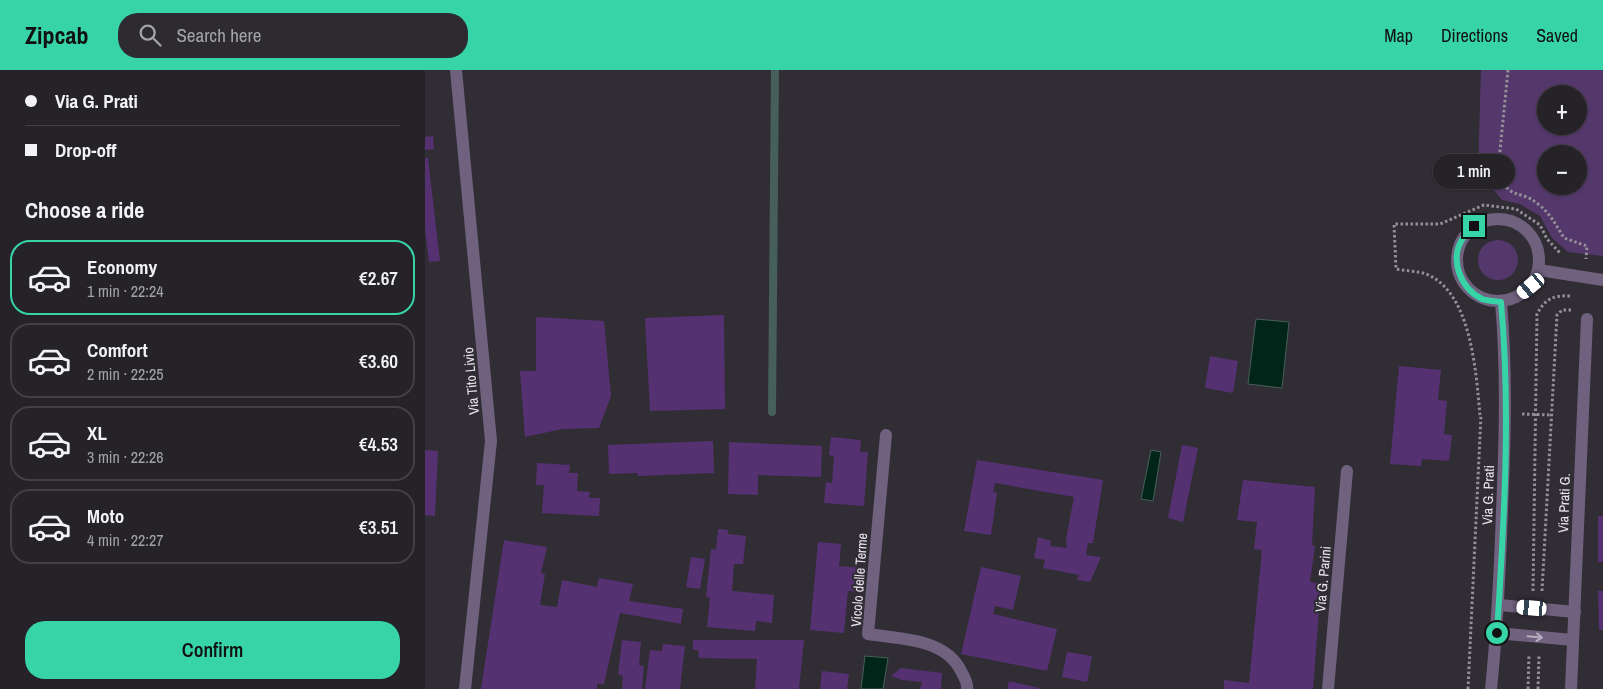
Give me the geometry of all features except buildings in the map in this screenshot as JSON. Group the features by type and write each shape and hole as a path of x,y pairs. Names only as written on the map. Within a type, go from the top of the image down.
{"street":[{"name":"Via Tito Livio","path":"456,70 491,442 465,689"},
{"path":"1506,219 1521,226 1533,238 1539,253 1539,270 1531,286 1518,297 1501,302 1483,300 1467,289 1458,272 1457,254 1463,238 1474,226 1489,220 1506,219"},
{"path":"1539,270 1603,280"},
{"name":"Via G. Prati","path":"1491,689 1499,605 1507,414 1506,354 1501,302"},
{"name":"Via Prati G.","path":"1571,689 1587,319"},
{"name":"Vicolo delle Terme","path":"886,435 868,634 933,644 955,659 967,684 967,689"},
{"name":"Via G. Parini","path":"1328,689 1347,471"},
{"path":"1499,605 1575,612"},
{"path":"1497,633 1573,640"}],"path":[{"path":"1508,70 1498,171 1503,185 1514,194 1536,202 1552,217 1563,238 1587,246"},
{"path":"1480,415 1474,358 1459,308 1452,296 1427,274 1396,269 1394,224 1439,224 1484,205 1516,209 1528,215 1540,226 1547,239 1562,255"},
{"path":"1579,261 1586,262"},
{"path":"1537,608 1537,314 1545,301 1559,296 1575,296"},
{"path":"1537,608 1557,316 1562,310 1575,311"},
{"path":"1528,689 1535,637"},
{"path":"1535,637 1538,689"}],"shaded area":[{"path":"1481,70 1603,70 1603,256 1568,252 1552,238 1540,216 1520,204 1502,200 1478,171"},
{"path":"1494,240 1502,240 1509,243 1515,249 1518,260 1515,271 1509,277 1502,280 1494,280 1487,277 1481,271 1478,264 1478,256 1481,249 1487,243"},
{"path":"1256,319 1289,322 1282,388 1248,384"},
{"path":"1151,450 1161,452 1153,501 1141,499"},
{"path":"865,656 888,658 883,689 861,689"}],"waterway":[{"path":"772,412 775,70"}],"route":[{"path":"1474,226 1463,238 1457,254 1458,272 1467,289 1483,300 1501,302 1506,354 1507,414 1497,633"}]}
